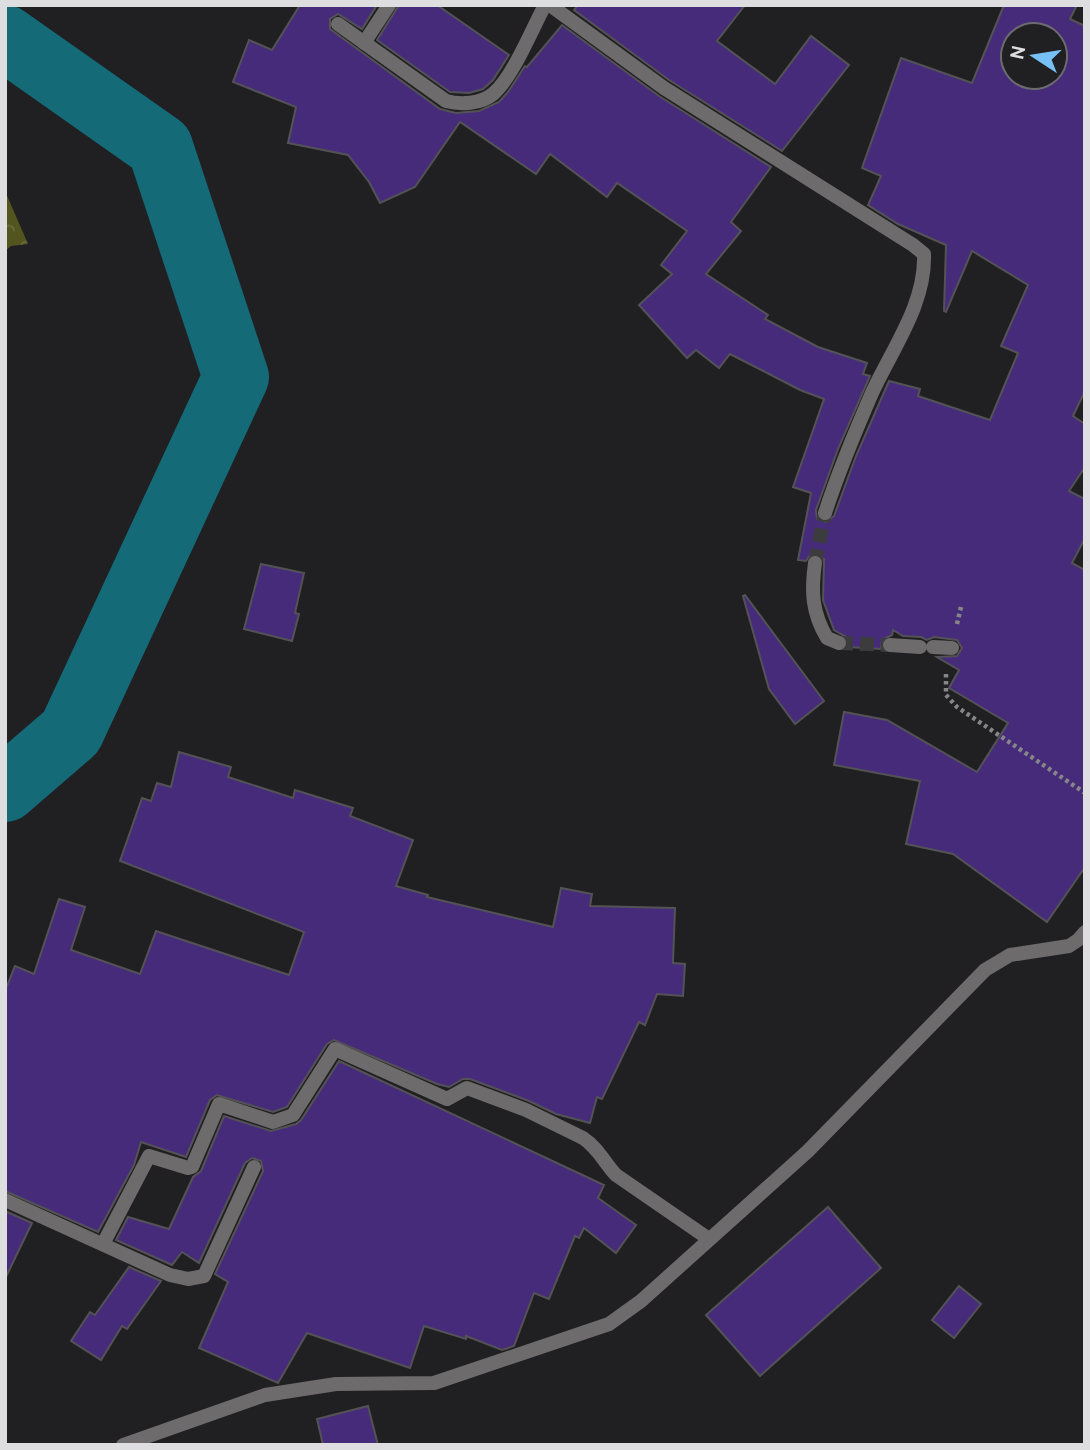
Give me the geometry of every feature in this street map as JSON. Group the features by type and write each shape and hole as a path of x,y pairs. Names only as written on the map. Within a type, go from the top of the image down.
{"street":[{"path":"364,43 389,5"},
{"path":"338,24 446,101 456,104 492,96 507,77 548,5 664,88 924,254 924,279 915,306 872,394 825,513"},
{"path":"815,563 811,586 813,608 827,638 839,643"},
{"path":"890,645 952,648"},
{"path":"123,1445 265,1395 337,1384 434,1384 609,1324 642,1301 808,1151 985,970 1010,955 1069,946 1085,932"},
{"path":"103,1244 149,1156 192,1167 219,1104 273,1122 293,1115 335,1049 447,1099 467,1088 492,1096 583,1138 596,1147 606,1165 616,1175 709,1239"},
{"path":"5,1200 170,1275 188,1279 205,1276 254,1167"}],"path":[{"path":"952,648 945,686 946,695 952,702 1085,793"}],"green space":[{"path":"5,191 28,244 11,246 5,251"}],"building":[{"path":"300,5 377,5 362,29 338,14 330,19 330,29 440,109 456,113 479,111 499,102 525,66 527,67 562,25 659,96 771,167 731,222 741,231 706,274 768,315 765,319 818,347 867,363 863,374 870,376 838,449 816,510 817,519 826,522 834,516 856,456 889,381 920,389 918,396 990,420 1018,353 1001,346 1028,285 972,251 946,312 944,311 946,245 898,224 868,205 881,176 862,168 901,58 972,83 1004,5 1077,5 1070,19 1085,26 1085,391 1073,416 1085,424 1085,467 1069,491 1085,499 1085,538 1072,563 1085,570 1085,867 1047,922 953,854 906,844 920,781 834,765 844,712 887,720 977,772 1008,723 949,688 959,670 937,657 957,656 962,648 957,640 934,637 927,640 903,636 893,630 892,635 882,640 881,649 848,647 846,637 834,630 823,600 824,559 815,553 806,561 798,560 811,493 793,487 824,399 800,390 730,354 719,368 696,350 687,358 639,305 672,274 661,265 687,231 617,183 607,197 550,154 536,174 460,122 415,187 380,203 369,182 348,155 288,143 296,107 233,82 249,40 272,50"},
{"path":"399,5 437,5 509,55 493,80 483,89 469,93 450,92 377,40"},
{"path":"578,5 745,5 717,41 775,84 811,36 849,65 782,151 669,80 574,10"},
{"path":"261,564 304,573 295,613 299,614 292,641 244,629"},
{"path":"745,595 824,701 795,724 769,689 743,596"},
{"path":"179,752 231,767 228,777 293,798 295,790 353,808 350,816 413,840 396,886 428,895 427,897 553,927 561,888 592,894 590,906 675,908 673,963 685,964 683,996 657,994 645,1025 639,1022 602,1099 597,1097 590,1123 556,1114 470,1079 463,1079 449,1087 437,1084 334,1040 327,1044 287,1107 273,1112 217,1095 210,1100 186,1157 141,1142 134,1165 98,1232 5,1191 5,991 15,966 34,974 59,899 85,907 71,950 140,974 156,931 289,975 304,932 120,861 142,798 151,801 157,783 171,787"},
{"path":"339,1061 604,1185 598,1198 636,1225 616,1253 584,1228 579,1238 575,1236 549,1299 534,1293 514,1346 502,1350 466,1336 466,1339 424,1326 410,1368 307,1333 278,1383 199,1348 228,1282 215,1274 263,1171 261,1161 252,1158 245,1163 199,1263 182,1252 172,1265 116,1240 128,1217 169,1229 193,1177 201,1171 224,1116 271,1131 296,1124"},
{"path":"828,1207 881,1268 760,1376 706,1315"},
{"path":"5,1211 32,1223 5,1279"},
{"path":"129,1267 161,1281 127,1329 122,1326 101,1360 71,1341 90,1312 95,1315"},
{"path":"959,1286 981,1304 954,1338 932,1320"},
{"path":"368,1406 378,1445 323,1445 317,1419"}],"waterway":[{"path":"5,38 160,147 236,377 71,732 5,789"}],"tunnel":[{"path":"815,563 825,513"},
{"path":"839,643 890,645"}]}
